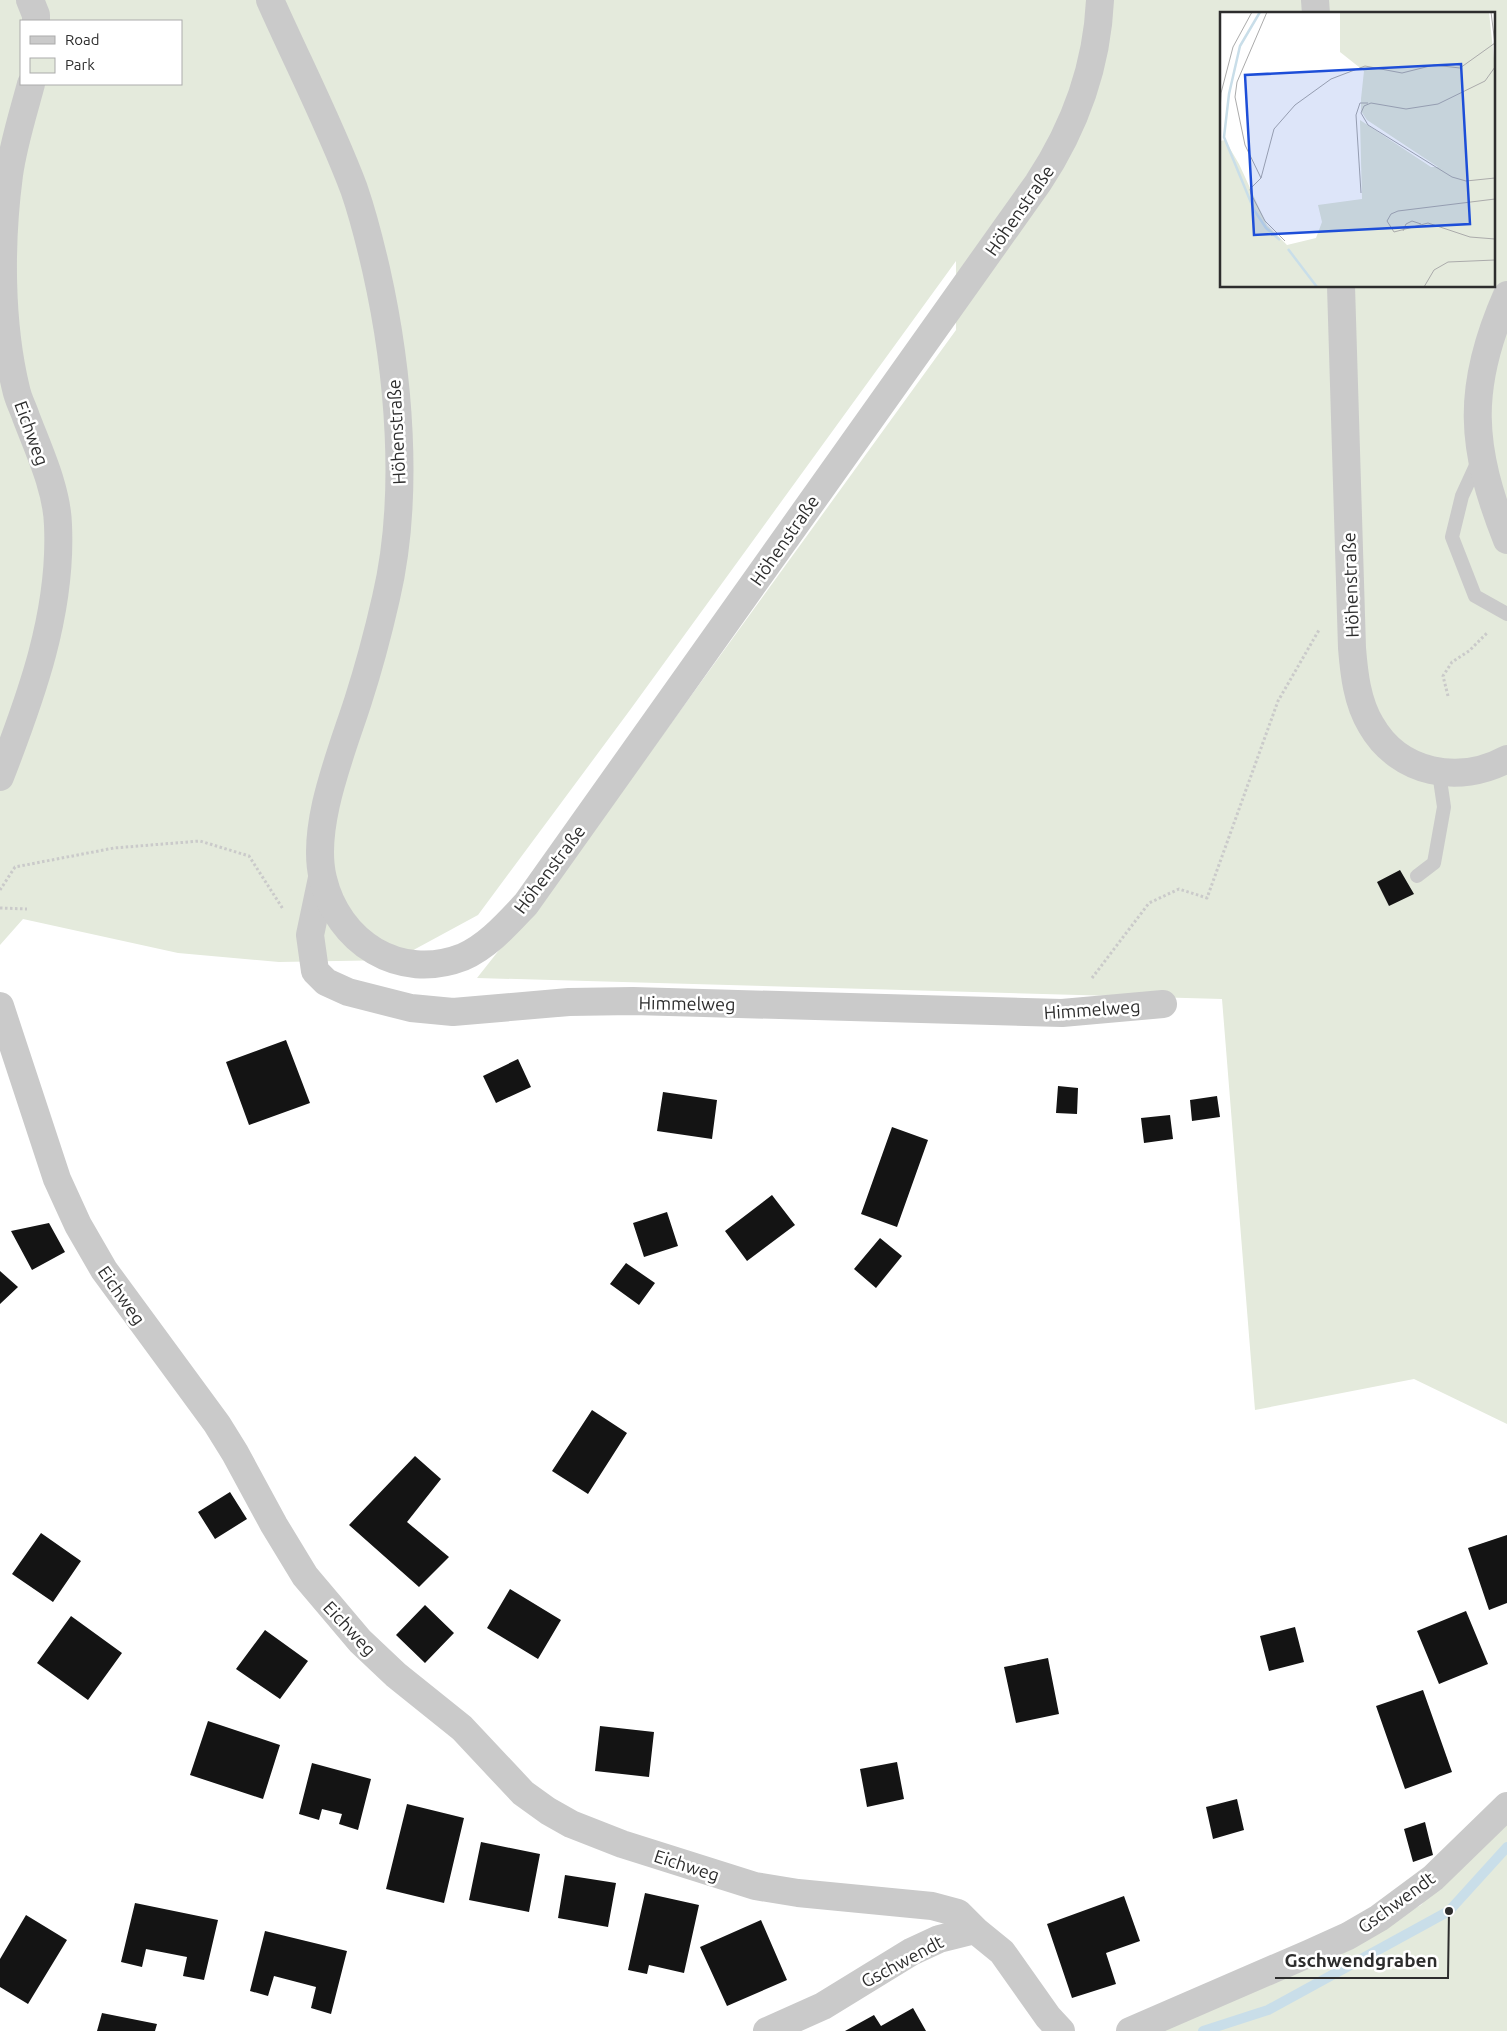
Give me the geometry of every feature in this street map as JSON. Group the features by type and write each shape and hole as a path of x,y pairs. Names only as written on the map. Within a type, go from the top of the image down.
{"street":[{"path":"30,0 36,20"},
{"name":"Höhenstraße","path":"270,0 354,191 368,237 380,288 395,390 399,489 395,540 387,595 367,672 329,794 320,848 322,878 337,916 362,944 386,957 412,963 445,962 463,957 490,940 526,904 1053,160 1082,98 1097,39 1100,0"},
{"name":"Eichweg","path":"0,777 25,712 43,646 53,606 57,564 58,524 55,504 16,390 3,300 4,212 9,174 31,85"},
{"name":"Höhenstraße","path":"1342,288 1351,604 1356,679 1360,696 1370,724 1387,747 1411,763 1439,772 1462,773 1476,771 1507,758"},
{"path":"1507,295 1484,354 1477,415 1480,456 1487,484 1507,540"},
{"name":"Himmelweg","path":"322,878 310,935 315,971 326,982 348,992 379,1001 432,1011 453,1012 569,1002 633,1001 1062,1013 1163,1004"},
{"name":"Eichweg","path":"0,1006 57,1179 78,1225 100,1263 236,1453 274,1525 305,1576 360,1641 396,1675 462,1728 523,1793 570,1824 622,1844 755,1886 798,1893 932,1906 958,1913 975,1930"},
{"name":"Gschwendt","path":"1130,2031 1348,1936 1379,1918 1433,1878 1507,1806"},
{"path":"975,1930 1002,1952 1048,2017 1061,2031"},
{"name":"Gschwendt","path":"766,2031 822,2006 911,1952 932,1942 975,1930"}],"lane":[{"path":"1480,456 1462,496 1452,537 1475,596 1501,611"},
{"path":"1417,876 1434,863 1444,807 1439,772"}],"path":[{"path":"1448,696 1443,676 1452,662 1469,651 1492,628 1501,611"},
{"path":"1062,1013 1149,903 1179,888 1207,898 1278,701 1321,627"},
{"path":"0,890 15,867 114,848 200,841 250,856 295,927 310,935"},
{"path":"0,908 26,910"}],"green space":[{"path":"0,0 1507,0 1507,1424 1414,1379 1255,1410 1222,999 477,978 596,827 956,330 956,261 630,710 478,915 395,960 279,962 178,953 23,919 0,945"},
{"path":"1507,1816 1507,2031 1154,2031 1265,1987 1421,1905 1457,1860"}],"building":[{"path":"1400,870 1414,894 1389,906 1377,882"},
{"path":"286,1040 310,1103 249,1125 226,1062"},
{"path":"518,1059 531,1087 496,1103 483,1076"},
{"path":"1058,1086 1078,1088 1077,1114 1056,1113"},
{"path":"663,1092 717,1100 712,1139 657,1131"},
{"path":"1217,1096 1220,1117 1192,1121 1190,1100"},
{"path":"1170,1115 1173,1139 1144,1143 1141,1118"},
{"path":"892,1127 928,1140 897,1227 861,1214"},
{"path":"772,1195 795,1225 747,1261 725,1231"},
{"path":"667,1212 678,1246 644,1257 633,1223"},
{"path":"49,1223 65,1252 32,1270 11,1231"},
{"path":"880,1238 902,1256 876,1288 854,1269"},
{"path":"626,1263 655,1283 639,1305 610,1284"},
{"path":"0,1271 18,1287 0,1304"},
{"path":"592,1410 627,1433 588,1494 552,1471"},
{"path":"415,1456 441,1479 407,1522 449,1557 419,1587 349,1525"},
{"path":"230,1492 247,1519 215,1539 198,1512"},
{"path":"41,1533 81,1561 53,1602 12,1574"},
{"path":"1507,1535 1507,1603 1489,1610 1468,1548"},
{"path":"510,1589 561,1620 538,1659 487,1628"},
{"path":"425,1605 454,1633 425,1663 396,1635"},
{"path":"1466,1611 1488,1664 1439,1684 1417,1631"},
{"path":"71,1616 122,1653 88,1700 37,1663"},
{"path":"1295,1627 1304,1662 1269,1671 1260,1636"},
{"path":"265,1630 308,1661 280,1699 236,1669"},
{"path":"1048,1658 1059,1714 1016,1723 1004,1667"},
{"path":"1423,1690 1452,1772 1405,1789 1376,1706"},
{"path":"208,1721 280,1745 263,1799 190,1775"},
{"path":"600,1726 654,1732 649,1777 595,1771"},
{"path":"897,1762 904,1799 867,1807 860,1769"},
{"path":"312,1763 371,1779 358,1830 339,1824 342,1814 322,1809 319,1820 299,1814"},
{"path":"1237,1799 1244,1830 1213,1839 1206,1807"},
{"path":"407,1804 464,1818 444,1903 386,1889"},
{"path":"1425,1822 1433,1855 1413,1862 1404,1829"},
{"path":"481,1842 540,1854 529,1912 469,1900"},
{"path":"565,1875 616,1883 608,1927 558,1918"},
{"path":"645,1893 699,1905 684,1973 649,1965 647,1974 628,1970"},
{"path":"1124,1896 1140,1941 1106,1953 1116,1984 1072,1998 1047,1924"},
{"path":"135,1903 218,1920 204,1980 183,1976 187,1957 146,1949 142,1967 121,1962"},
{"path":"26,1915 67,1940 28,2004 0,1987 0,1959"},
{"path":"761,1920 787,1980 727,2006 700,1947"},
{"path":"265,1931 347,1951 331,2014 311,2008 316,1987 274,1976 268,1996 250,1991"},
{"path":"913,2008 926,2031 845,2031 874,2015 881,2026"},
{"path":"102,2013 157,2024 155,2031 97,2031"}],"waterway":[{"path":"1203,2031 1268,2010 1449,1911 1507,1847"}],"place":[{"name":"Gschwendgraben","path":"1449,1911"}]}
